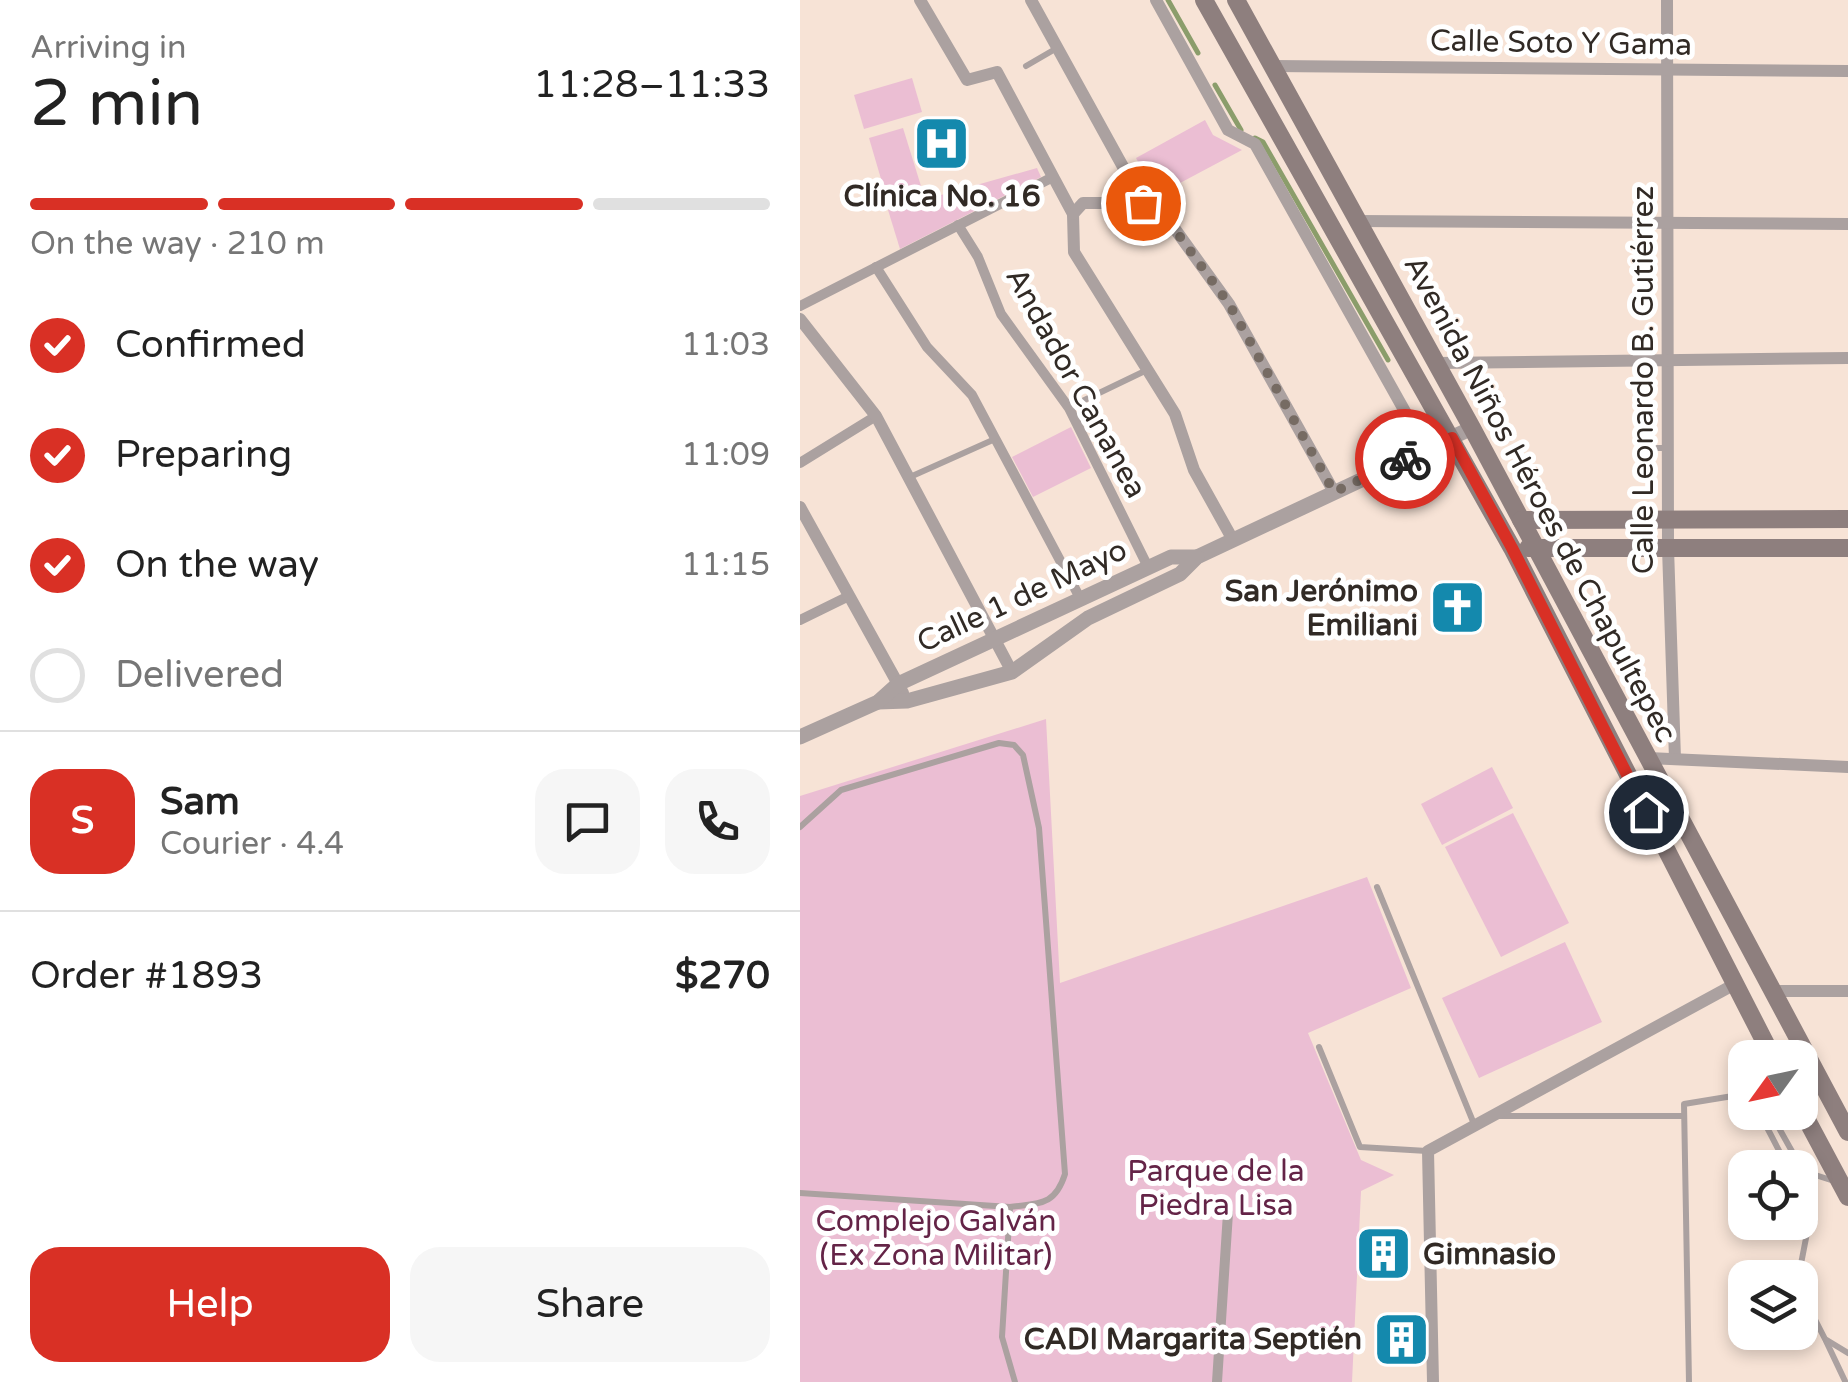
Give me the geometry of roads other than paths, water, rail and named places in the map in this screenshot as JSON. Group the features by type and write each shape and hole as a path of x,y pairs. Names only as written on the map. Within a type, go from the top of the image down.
{"main road":[{"name":"Avenida Niños Héroes de Chapultepec","path":"1204,0 1512,548 1764,1040"},
{"name":"Avenida Niños Héroes de Chapultepec","path":"1236,0 1472,428 1848,1132"},
{"path":"1787,519 1787,548"},
{"path":"1512,548 1844,548 1844,520 1521,520"},
{"path":"1812,1130 1844,1189"}],"street":[{"path":"920,0 967,80 997,72 1073,214 1074,252 1175,414 1194,470 1232,540"},
{"path":"1031,0 1143,203"},
{"path":"1156,0 1228,130 1255,144 1426,449"},
{"name":"Calle Leonardo B. Gutiérrez","path":"1667,0 1668,548 1674,759"},
{"name":"Calle Soto Y Gama","path":"1273,66 1848,71"},
{"path":"800,306 1053,177"},
{"path":"1073,214 1083,203 1156,204 1229,304 1334,492"},
{"path":"1357,221 1848,224"},
{"name":"Andador Cananea","path":"958,225 978,257 1002,314 1069,408 1148,567"},
{"path":"876,267 927,347 972,395 1080,598"},
{"path":"800,319 876,416 1012,672"},
{"path":"1436,363 1848,358"},
{"path":"800,463 876,416"},
{"name":"Calle 1 de Mayo","path":"878,702 907,700 1012,672 1088,618 1180,574 1197,557 1472,428"},
{"path":"801,510 907,700"},
{"name":"Calle 1 de Mayo","path":"800,738 878,702 898,684 1080,598 1171,557 1197,557"},
{"path":"800,620 850,596"},
{"path":"1648,758 1848,767"},
{"path":"1433,1382 1428,1151 1734,984"},
{"path":"1773,990 1848,990"},
{"path":"1216,1382 1228,1213"}],"lane":[{"path":"1026,66 1057,48"},
{"path":"1069,408 1149,370"},
{"path":"909,478 995,438"},
{"path":"1641,448 1668,448"},
{"path":"800,827 840,790 999,743 1014,745 1023,756 1038,828 1066,1174 1060,1192 1046,1202 1010,1207 800,1193"},
{"path":"1376,887 1475,1125"},
{"path":"1319,1048 1360,1148 1428,1151"},
{"path":"1689,1382 1684,1104 1728,1097"},
{"path":"1492,1116 1684,1116"},
{"path":"1781,1130 1807,1175 1844,1189"},
{"path":"1010,1207 1002,1337 1015,1382"},
{"path":"1806,1240 1800,1269 1805,1300 1845,1381"},
{"path":"1825,1340 1848,1352"}],"waterway":[{"path":"1168,0 1198,53"},
{"path":"1215,85 1241,130"},
{"path":"1255,138 1263,142 1388,360"}],"place":[{"name":"Clínica No. 16","path":"942,144"},
{"name":"San Jerónimo Emiliani","path":"1457,608"},
{"name":"Gimnasio","path":"1384,1254"},
{"name":"CADI Margarita Septién","path":"1401,1339"}],"park label":[{"name":"Parque de la Piedra Lisa","path":"1216,1188"},
{"name":"Complejo Galván (Ex Zona Militar)","path":"936,1238"}]}
